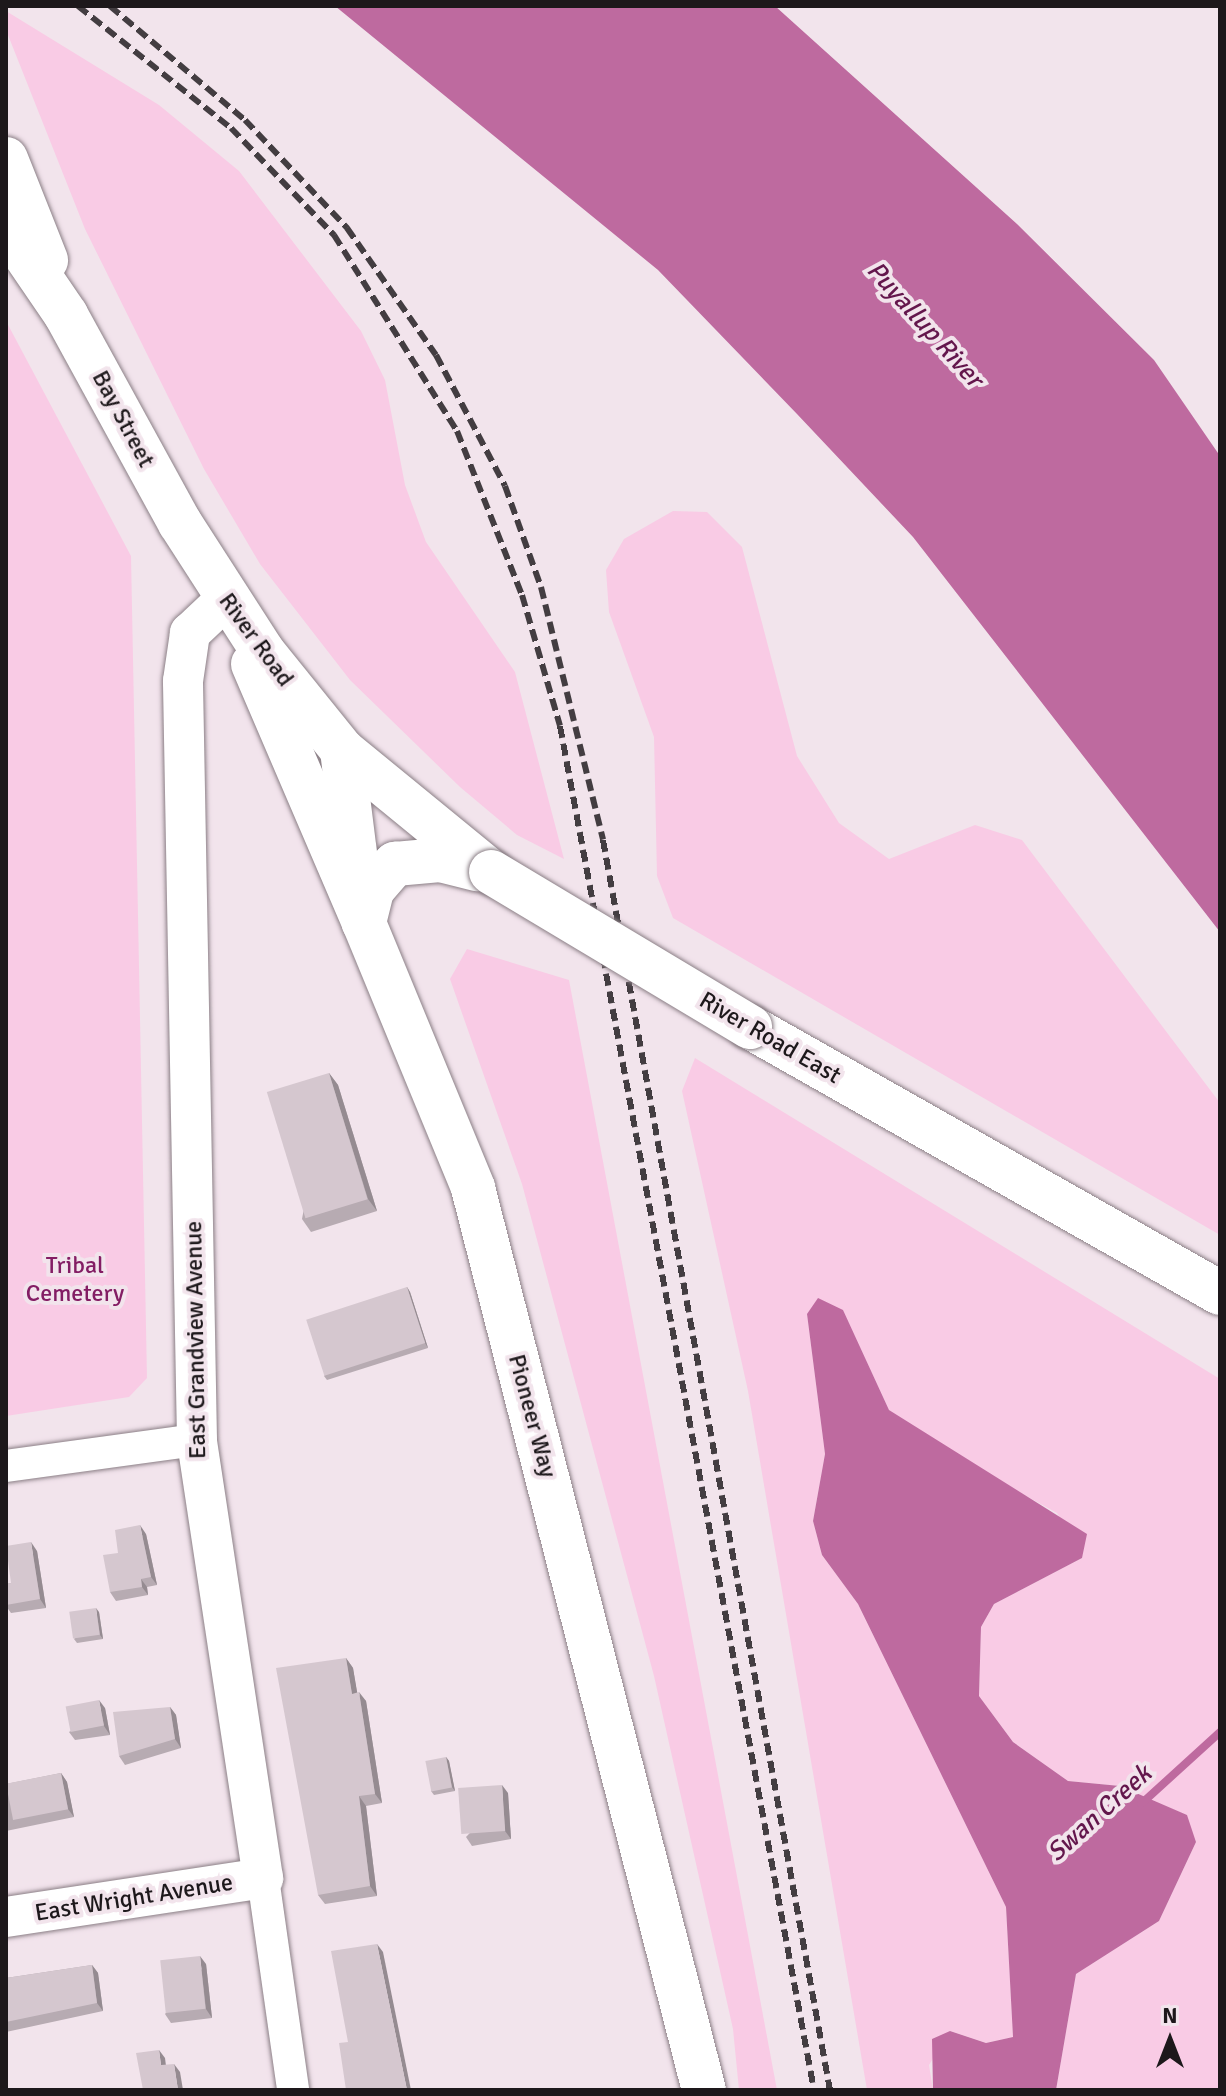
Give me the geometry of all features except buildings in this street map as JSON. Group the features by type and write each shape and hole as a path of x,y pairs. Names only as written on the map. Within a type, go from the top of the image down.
{"main road":[{"name":"Bay Street","path":"6,159 66,315"},
{"name":"Bay Street","path":"6,227 66,315 180,523"},
{"name":"River Road","path":"180,523 225,600 342,750"},
{"path":"225,600 364,923"},
{"name":"River Road East","path":"342,750 491,872 750,1027 1220,1293"},
{"name":"Pioneer Way","path":"342,750 364,923 473,1188 704,2090"},
{"path":"364,923 372,890 395,864 440,860 491,872"}],"street":[{"name":"East Grandview Avenue","path":"225,600 190,633 183,681 197,1440 293,2090"},
{"path":"6,1466 197,1440"},
{"name":"East Wright Avenue","path":"6,1917 263,1878"}],"green space":[{"path":"6,11 159,105 239,171 361,331 385,380 405,485 426,542 515,672 564,859 517,835 460,787 350,680 260,564 204,469 85,229 6,30"},
{"name":"Tribal Cemetery","path":"6,321 131,556 147,1378 129,1397 6,1416"},
{"path":"673,511 707,512 742,547 797,756 839,823 889,859 975,825 1022,840 1220,1103 1220,1235 673,918 657,876 654,737 609,612 606,570 624,539"},
{"path":"467,949 569,980 777,2090 739,2090 733,2029 654,1676 522,1184 450,979"},
{"path":"695,1058 1220,1379 1220,2090 1056,2090 1076,1974 1159,1921 1196,1842 1186,1815 1120,1786 1068,1781 1013,1742 979,1696 981,1627 994,1604 1082,1558 1057,1513 944,1451 889,1410 843,1311 807,1314 825,1454 813,1521 822,1555 858,1604 1006,1907 1013,2037 986,2043 950,2031 929,2065 933,2090 867,2090 748,1391 682,1091"}],"water":[{"name":"Puyallup River","path":"335,6 775,6 1017,224 1154,360 1220,456 1220,932 913,537 797,414 658,270"},
{"path":"818,1298 843,1310 889,1410 1087,1534 1082,1558 994,1604 981,1627 979,1696 1013,1742 1068,1781 1120,1786 1187,1815 1196,1842 1159,1921 1076,1974 1056,2090 933,2090 932,2039 950,2031 986,2043 1013,2037 1006,1907 858,1604 822,1555 813,1521 825,1454 807,1314"}],"waterway":[{"name":"Swan Creek","path":"1141,1804 1220,1732"}],"railway":[{"path":"78,6 231,128 334,235 457,431 522,595 560,726 814,2090"},
{"path":"110,6 245,120 347,228 436,355 505,486 541,587 603,840 830,2090"}]}
